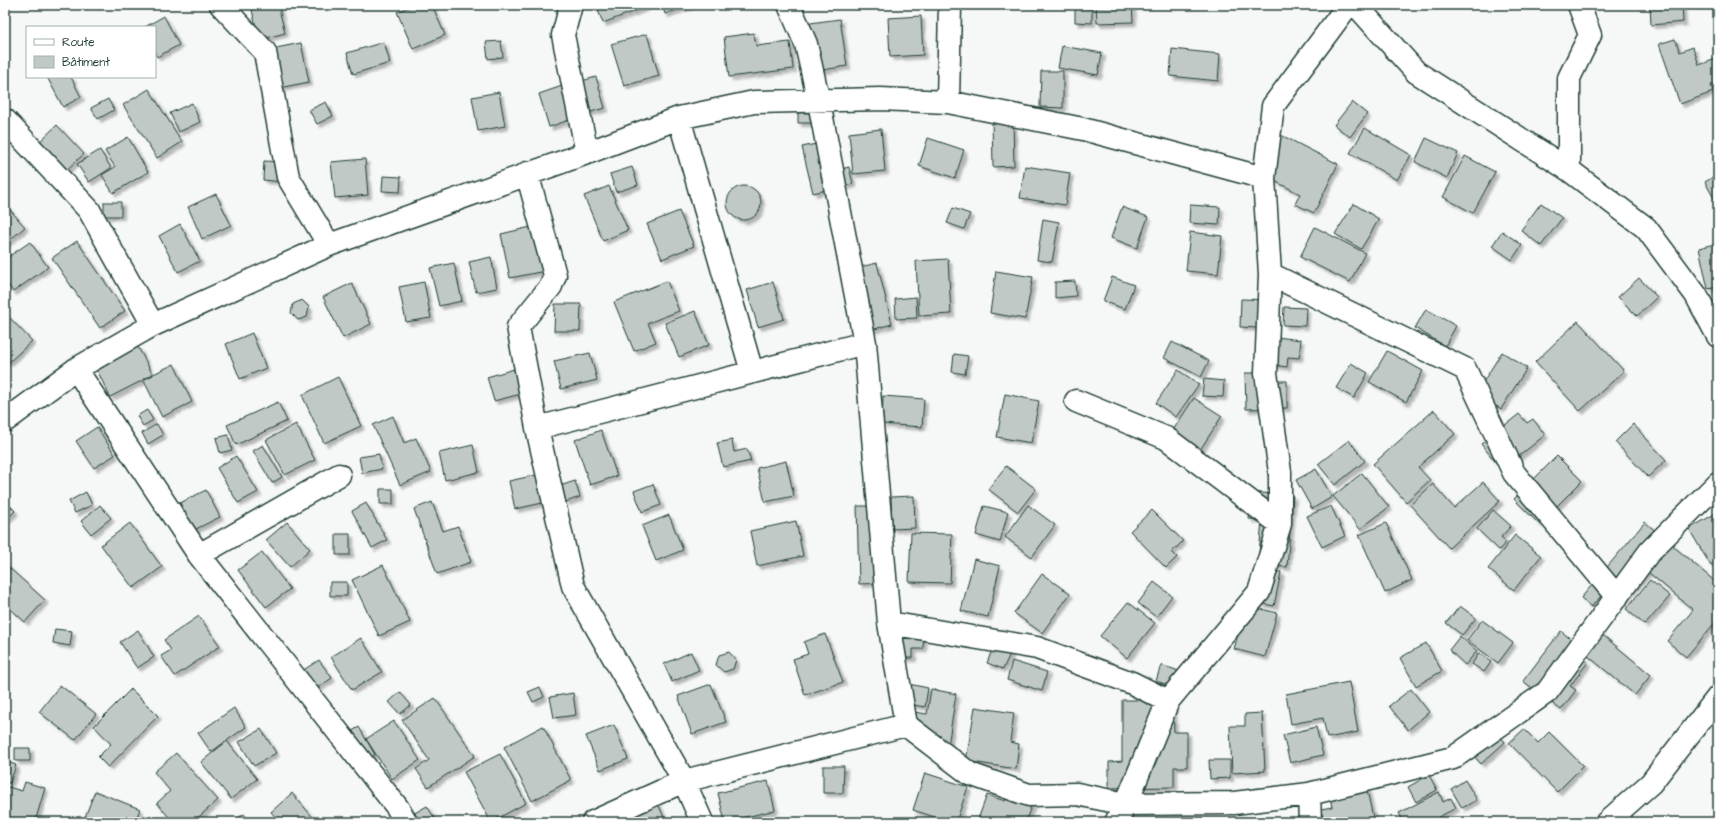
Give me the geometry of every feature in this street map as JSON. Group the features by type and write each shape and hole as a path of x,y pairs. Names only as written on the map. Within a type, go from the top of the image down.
{"street":[{"path":"221,5 265,52 288,178 329,245"},
{"path":"571,5 563,35 587,153"},
{"path":"789,5 806,44 819,102 865,343 889,623 906,725 970,774 1029,795 1077,794 1121,813 1234,803 1309,794 1453,758 1547,692 1650,551 1718,482"},
{"path":"948,102 950,5"},
{"path":"1121,813 1168,701 1259,592 1280,524 1280,472 1266,373 1270,274 1264,178 1273,106 1348,5"},
{"path":"1356,5 1416,72 1569,170 1646,228 1696,295 1718,336"},
{"path":"1569,170 1569,78 1590,35 1579,5"},
{"path":"5,420 76,369 154,325 329,245 527,173 587,153 679,118 754,102 819,102 880,99 948,102 1083,130 1264,178"},
{"path":"679,118 752,372"},
{"path":"5,120 89,210 154,325"},
{"path":"527,173 555,275 551,286 518,327 537,428 573,586 684,781 702,822"},
{"path":"1270,274 1465,369 1514,473 1617,597"},
{"path":"537,428 865,343"},
{"path":"76,369 199,555 397,807 406,822"},
{"path":"1076,401 1166,438 1280,524"},
{"path":"199,555 339,475"},
{"path":"889,623 1037,648 1132,683 1168,701"},
{"path":"1607,822 1651,783 1718,697"},
{"path":"593,822 684,781 906,725"},
{"path":"1309,794 1310,822"}],"building":[{"path":"269,5 278,5 285,33 259,40 252,10"},
{"path":"413,5 432,5 445,35 413,49 397,12"},
{"path":"596,5 645,5 646,7 603,23"},
{"path":"662,5 691,5 665,14"},
{"path":"1075,5 1092,5 1092,23 1075,22"},
{"path":"1096,5 1132,5 1133,22 1097,23"},
{"path":"1650,5 1682,5 1683,22 1651,25"},
{"path":"164,16 179,45 157,57 156,26 147,26"},
{"path":"921,16 923,55 890,57 888,18"},
{"path":"840,19 847,66 817,71 810,23"},
{"path":"754,33 756,46 790,42 793,69 729,77 724,37"},
{"path":"647,34 659,76 624,86 611,44"},
{"path":"1675,39 1680,52 1693,47 1699,65 1716,59 1718,64 1718,83 1711,85 1713,92 1680,104 1659,44"},
{"path":"501,41 503,57 488,59 486,42"},
{"path":"384,42 390,63 353,74 347,53"},
{"path":"301,43 309,82 279,88 271,49"},
{"path":"1062,46 1102,53 1098,75 1058,68"},
{"path":"1172,49 1220,54 1218,81 1170,76"},
{"path":"1041,71 1063,71 1063,108 1040,107"},
{"path":"596,77 605,108 587,113 578,82"},
{"path":"48,78 72,78 81,97 63,107"},
{"path":"562,86 572,119 549,127 539,94"},
{"path":"149,89 182,142 157,158 123,105"},
{"path":"499,92 505,126 478,131 472,97"},
{"path":"108,99 114,110 98,119 91,108"},
{"path":"326,102 333,116 317,124 309,110"},
{"path":"1352,102 1367,114 1350,137 1334,125"},
{"path":"192,103 200,122 179,132 170,113"},
{"path":"798,108 818,108 818,123 798,123"},
{"path":"992,120 1013,120 1014,166 993,167"},
{"path":"57,125 84,154 63,173 36,145"},
{"path":"1365,128 1411,155 1397,180 1350,153"},
{"path":"881,129 885,171 853,174 849,133"},
{"path":"1281,135 1338,164 1314,213 1295,204 1300,194 1261,174"},
{"path":"128,137 148,172 113,193 102,175 115,167 105,151"},
{"path":"928,138 964,150 955,178 919,166"},
{"path":"1426,138 1458,153 1447,178 1415,162"},
{"path":"830,141 837,170 849,167 853,184 813,193 802,147"},
{"path":"100,150 111,168 89,182 77,164"},
{"path":"1465,156 1495,172 1473,213 1443,197"},
{"path":"365,159 368,195 335,198 331,162"},
{"path":"264,161 284,162 283,182 263,180"},
{"path":"1025,166 1070,173 1065,205 1020,198"},
{"path":"632,167 638,185 616,192 610,174"},
{"path":"1718,174 1718,201 1716,202 1705,182"},
{"path":"383,176 401,177 400,192 382,191"},
{"path":"609,186 628,230 603,241 584,196"},
{"path":"741,186 747,186 756,191 760,197 760,209 756,215 747,220 741,220 732,215 727,206 727,200 732,191"},
{"path":"216,194 231,225 202,239 188,207"},
{"path":"104,202 121,202 121,216 104,216"},
{"path":"1541,203 1562,218 1541,246 1521,230"},
{"path":"5,204 25,227 5,244"},
{"path":"1354,204 1379,219 1361,249 1335,234"},
{"path":"1190,205 1220,207 1219,225 1189,223"},
{"path":"1122,207 1148,217 1137,248 1111,238"},
{"path":"953,208 970,214 964,229 947,223"},
{"path":"679,211 694,246 662,259 647,224"},
{"path":"1043,219 1059,222 1052,262 1037,260"},
{"path":"180,224 200,261 178,272 159,236"},
{"path":"535,226 545,271 510,278 501,234"},
{"path":"1315,227 1365,253 1350,282 1300,257"},
{"path":"1502,231 1522,245 1512,260 1492,246"},
{"path":"1190,232 1222,236 1218,274 1186,271"},
{"path":"77,241 125,311 100,328 52,258"},
{"path":"30,242 48,267 13,292 5,280 5,259"},
{"path":"1718,243 1718,287 1708,289 1699,248"},
{"path":"491,257 497,288 476,292 469,262"},
{"path":"948,259 951,314 919,316 916,261"},
{"path":"454,263 462,301 439,306 430,268"},
{"path":"877,263 892,324 864,332 848,270"},
{"path":"996,271 1033,277 1025,319 990,313"},
{"path":"1112,277 1134,285 1125,309 1103,301"},
{"path":"1639,278 1657,297 1637,316 1618,297"},
{"path":"667,281 679,311 648,323 656,342 634,351 614,302"},
{"path":"1075,281 1076,296 1055,298 1055,282"},
{"path":"424,282 431,318 406,322 399,287"},
{"path":"773,282 784,319 758,327 747,290"},
{"path":"352,283 371,324 343,338 323,297"},
{"path":"916,297 917,318 896,319 895,299"},
{"path":"1241,299 1275,300 1274,329 1240,327"},
{"path":"302,300 309,307 307,317 298,320 291,313 293,304"},
{"path":"555,304 581,304 580,331 554,331"},
{"path":"1284,307 1306,308 1305,326 1283,325"},
{"path":"1426,309 1456,326 1445,346 1415,328"},
{"path":"695,311 709,345 679,357 665,323"},
{"path":"5,313 32,341 8,363 5,360"},
{"path":"1578,321 1624,371 1580,411 1535,362"},
{"path":"252,333 266,368 240,379 226,344"},
{"path":"1277,337 1301,340 1299,358 1288,357 1287,367 1273,365"},
{"path":"1172,342 1209,361 1201,377 1164,358"},
{"path":"138,347 153,375 110,397 96,368"},
{"path":"1387,351 1423,371 1406,402 1369,382"},
{"path":"1502,352 1527,368 1501,409 1476,393"},
{"path":"590,353 597,380 561,389 554,361"},
{"path":"954,354 968,356 965,374 952,372"},
{"path":"1351,363 1368,373 1354,398 1336,388"},
{"path":"174,364 192,402 162,417 143,379"},
{"path":"514,369 521,394 494,401 487,377"},
{"path":"1178,370 1199,384 1176,417 1156,403"},
{"path":"1245,373 1262,373 1262,381 1287,381 1287,408 1246,409"},
{"path":"338,377 361,426 324,443 302,395"},
{"path":"1204,379 1224,381 1223,397 1202,396"},
{"path":"1005,394 1039,401 1031,443 997,437"},
{"path":"883,396 924,399 922,427 882,424"},
{"path":"1194,398 1222,416 1194,459 1166,441"},
{"path":"278,402 287,421 236,445 227,425"},
{"path":"147,410 153,420 143,426 137,416"},
{"path":"1434,410 1455,434 1418,467 1430,480 1406,502 1373,464"},
{"path":"1519,414 1527,423 1533,419 1545,435 1502,470 1481,444"},
{"path":"393,416 404,443 416,438 431,472 400,485 373,425"},
{"path":"157,424 163,435 148,444 142,433"},
{"path":"296,424 315,460 285,475 266,440"},
{"path":"1633,424 1666,460 1648,477 1615,442"},
{"path":"97,427 115,455 94,468 76,441"},
{"path":"601,430 617,476 590,485 575,440"},
{"path":"228,435 232,450 220,453 216,438"},
{"path":"732,440 734,452 747,449 751,461 723,467 717,443"},
{"path":"1349,440 1365,461 1335,485 1318,464"},
{"path":"263,445 282,477 272,483 253,451"},
{"path":"473,445 479,472 445,480 439,453"},
{"path":"379,454 382,469 362,473 359,457"},
{"path":"236,456 258,492 238,503 217,468"},
{"path":"1557,456 1582,481 1539,524 1514,499"},
{"path":"786,461 794,496 765,502 757,468"},
{"path":"1006,466 1036,489 1018,512 988,489"},
{"path":"1316,469 1332,497 1312,509 1296,480"},
{"path":"1362,473 1389,507 1360,529 1333,496"},
{"path":"541,474 547,502 515,509 509,481"},
{"path":"575,481 580,497 566,502 560,486"},
{"path":"1483,482 1500,501 1449,548 1410,505 1433,484 1454,508"},
{"path":"653,484 661,505 642,512 634,491"},
{"path":"380,489 393,489 393,504 380,504"},
{"path":"206,490 220,517 194,530 180,503"},
{"path":"86,492 92,505 75,513 69,501"},
{"path":"1252,492 1293,496 1287,567 1258,565 1262,520 1249,519"},
{"path":"914,496 915,528 892,529 891,497"},
{"path":"5,501 15,511 5,521"},
{"path":"432,502 443,531 458,526 471,562 437,574 414,509"},
{"path":"366,503 387,540 372,548 352,511"},
{"path":"100,505 111,518 91,534 81,521"},
{"path":"1028,505 1055,525 1032,557 1005,537"},
{"path":"857,506 885,506 887,583 859,584"},
{"path":"984,506 1008,512 1000,542 976,535"},
{"path":"1331,506 1345,536 1322,547 1307,516"},
{"path":"1152,510 1183,541 1172,552 1177,557 1166,568 1130,531"},
{"path":"1493,510 1511,526 1501,537 1506,542 1499,550 1477,529"},
{"path":"1718,512 1718,562 1711,566 1689,529"},
{"path":"669,515 683,550 656,561 642,526"},
{"path":"796,521 803,556 757,566 750,531"},
{"path":"287,522 310,549 290,567 266,540"},
{"path":"1645,522 1718,584 1718,619 1686,657 1667,641 1693,610 1648,572 1616,609 1601,596 1591,607 1581,598"},
{"path":"130,523 162,567 133,588 101,545"},
{"path":"1386,523 1412,580 1385,593 1359,535"},
{"path":"911,533 952,534 950,583 909,582"},
{"path":"336,534 350,534 350,555 336,555"},
{"path":"1515,535 1541,556 1514,590 1488,569"},
{"path":"262,552 290,589 266,607 238,570"},
{"path":"974,559 1000,566 988,617 961,611"},
{"path":"5,564 45,600 25,622 5,604"},
{"path":"383,565 410,622 379,636 352,580"},
{"path":"1256,567 1281,572 1274,606 1249,601"},
{"path":"1042,574 1070,594 1042,633 1014,613"},
{"path":"1650,580 1670,596 1645,625 1626,609"},
{"path":"330,582 347,582 347,596 330,596"},
{"path":"1154,582 1172,596 1156,617 1138,603"},
{"path":"1128,602 1155,623 1127,658 1100,636"},
{"path":"1246,605 1277,613 1265,657 1234,649"},
{"path":"1460,606 1476,618 1462,635 1446,623"},
{"path":"199,616 220,646 175,676 161,656 171,650 164,640"},
{"path":"1482,620 1513,643 1498,663 1467,640"},
{"path":"55,629 72,631 70,646 53,643"},
{"path":"138,630 154,657 137,668 120,642"},
{"path":"888,630 924,630 923,649 913,649 913,658 888,658"},
{"path":"1561,631 1581,648 1577,654 1588,662 1570,686 1576,690 1561,710 1523,681"},
{"path":"1598,631 1651,675 1635,695 1582,651"},
{"path":"825,634 843,682 805,695 793,659 808,654 804,642"},
{"path":"1460,636 1477,651 1465,665 1449,650"},
{"path":"361,638 382,672 352,690 331,657"},
{"path":"1426,643 1442,671 1416,686 1400,658"},
{"path":"994,645 1011,652 1003,669 987,663"},
{"path":"691,652 699,670 672,682 664,664"},
{"path":"729,652 736,660 733,669 724,672 716,665 719,655"},
{"path":"1479,653 1491,662 1484,672 1472,664"},
{"path":"319,660 332,678 316,689 302,671"},
{"path":"1012,661 1047,672 1042,691 1007,680"},
{"path":"1161,665 1179,671 1174,687 1156,681"},
{"path":"899,682 928,688 925,707 896,702"},
{"path":"1349,682 1358,732 1327,738 1323,718 1291,724 1286,694"},
{"path":"711,684 726,722 692,734 678,696"},
{"path":"60,685 96,714 75,740 39,712"},
{"path":"540,687 544,697 533,702 528,692"},
{"path":"131,689 158,716 108,767 98,757 111,744 94,726"},
{"path":"931,689 956,694 948,746 912,727 914,712 927,714"},
{"path":"1411,689 1429,712 1408,730 1389,706"},
{"path":"400,692 411,705 400,714 389,702"},
{"path":"573,693 576,715 554,718 550,697"},
{"path":"435,698 475,756 428,787 416,769 429,760 402,720"},
{"path":"1122,700 1173,700 1174,732 1187,732 1187,767 1174,767 1174,787 1109,788 1109,762 1122,761"},
{"path":"975,707 1014,713 1010,742 1019,744 1016,769 966,761"},
{"path":"234,708 246,727 211,752 198,733"},
{"path":"1262,713 1265,771 1232,773 1230,726 1245,726 1245,714"},
{"path":"394,721 420,760 392,779 366,739"},
{"path":"614,725 628,759 600,770 586,736"},
{"path":"543,726 571,780 532,801 504,747"},
{"path":"359,727 375,755 356,765 340,738"},
{"path":"1316,727 1323,755 1290,763 1283,735"},
{"path":"1491,727 1505,742 1481,764 1467,748"},
{"path":"261,729 276,753 254,766 239,742"},
{"path":"1524,729 1538,743 1549,732 1583,766 1557,792 1509,743"},
{"path":"227,741 257,779 231,799 201,762"},
{"path":"15,748 30,748 30,761 15,761"},
{"path":"176,753 218,800 193,822 173,822 157,803 170,791 154,772"},
{"path":"500,754 526,803 491,822 464,772"},
{"path":"1209,760 1230,760 1230,778 1210,779"},
{"path":"5,761 16,765 10,783 5,782"},
{"path":"823,766 844,766 843,793 823,793"},
{"path":"925,773 968,787 956,822 950,822 913,810"},
{"path":"1429,775 1437,790 1416,802 1408,787"},
{"path":"1465,780 1477,800 1462,808 1451,789"},
{"path":"768,781 775,810 725,822 718,793"},
{"path":"1365,781 1374,822 1324,822 1321,809 1332,807 1328,789"},
{"path":"25,782 45,788 35,822 5,822 5,786 22,791"},
{"path":"651,787 666,822 634,822 624,798"},
{"path":"95,791 140,809 135,822 83,822"},
{"path":"1008,792 1033,802 1025,822 977,822 987,795 1005,801"},
{"path":"1439,792 1443,802 1451,798 1456,808 1429,822 1404,822 1399,813"},
{"path":"292,793 317,822 280,822 271,812"},
{"path":"427,806 437,822 399,822"},
{"path":"244,814 250,822 232,822"},
{"path":"1258,819 1258,822 1224,822 1224,821"}]}
